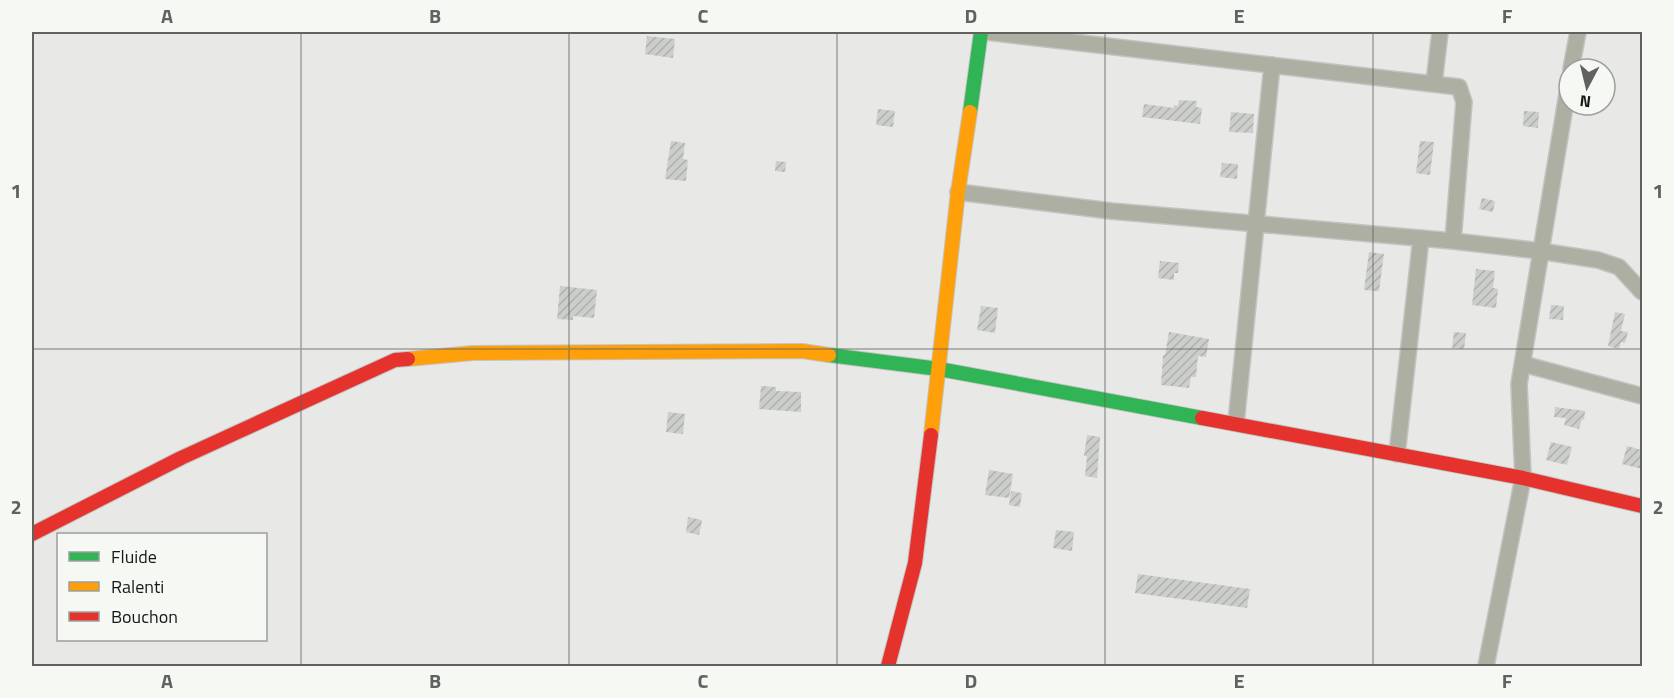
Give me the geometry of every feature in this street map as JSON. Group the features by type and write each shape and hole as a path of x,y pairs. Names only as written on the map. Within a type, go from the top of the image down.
{"street":[{"path":"888,666 915,562 958,192 981,32"},
{"path":"987,32 1459,87 1464,102 1452,241"},
{"path":"1434,83 1440,32"},
{"path":"1573,57 1578,32"},
{"path":"1236,423 1272,65"},
{"path":"1486,666 1523,478 1519,384 1563,117"},
{"path":"958,192 1111,211 1421,238 1540,251 1598,260 1619,267 1642,292"},
{"path":"1397,454 1421,238"},
{"path":"32,534 181,458 395,360 473,353 802,351 939,369 1236,423 1523,478 1642,506"},
{"path":"1523,364 1642,396"}],"building":[{"path":"647,36 675,39 673,58 645,54"},
{"path":"1179,100 1197,101 1196,107 1202,108 1200,124 1142,117 1144,104 1174,108 1174,105 1178,106"},
{"path":"878,109 895,111 893,127 876,125"},
{"path":"1524,111 1539,112 1538,128 1523,126"},
{"path":"1231,112 1254,114 1253,133 1229,132"},
{"path":"671,141 685,143 683,159 688,160 686,181 665,179"},
{"path":"1420,141 1434,142 1430,175 1416,173"},
{"path":"776,161 786,162 785,172 775,171"},
{"path":"1222,163 1238,164 1237,179 1220,177"},
{"path":"1482,198 1495,201 1493,212 1479,209"},
{"path":"1369,252 1384,254 1379,291 1364,290"},
{"path":"1160,261 1179,263 1178,273 1174,273 1174,280 1158,278"},
{"path":"1476,269 1495,271 1493,288 1498,289 1496,308 1472,305"},
{"path":"560,286 597,290 594,318 573,316 573,320 557,319"},
{"path":"1551,305 1564,306 1563,320 1549,319"},
{"path":"981,306 998,308 995,333 977,330"},
{"path":"1615,312 1625,314 1621,331 1628,332 1625,343 1621,342 1619,349 1608,346"},
{"path":"1169,332 1209,339 1206,357 1198,356 1196,377 1191,377 1189,388 1161,385 1163,355 1165,355"},
{"path":"1454,332 1466,333 1464,349 1452,348"},
{"path":"761,386 776,387 776,391 801,392 801,412 759,409"},
{"path":"1555,407 1585,411 1584,420 1582,419 1579,429 1564,425 1566,418 1554,417"},
{"path":"668,412 685,414 683,434 666,432"},
{"path":"1087,435 1100,437 1097,478 1085,476 1087,456 1084,456"},
{"path":"1551,442 1572,447 1567,465 1546,460"},
{"path":"1627,446 1642,450 1642,469 1622,464"},
{"path":"989,470 1013,474 1009,498 985,495"},
{"path":"1011,491 1022,493 1020,507 1009,505"},
{"path":"688,517 702,520 699,535 686,532"},
{"path":"1056,530 1074,532 1072,551 1053,548"},
{"path":"1138,574 1250,589 1247,608 1135,593"}],"traffic: fast":[{"path":"970,112 981,32"},
{"path":"829,355 939,369 1202,418"}],"traffic: slow":[{"path":"931,435 958,192 970,112"},
{"path":"408,359 473,353 802,351 829,355"}],"traffic: jam":[{"path":"32,534 181,458 395,360 408,359"},
{"path":"1202,418 1523,478 1642,506"},
{"path":"888,666 915,563 931,435"}]}
